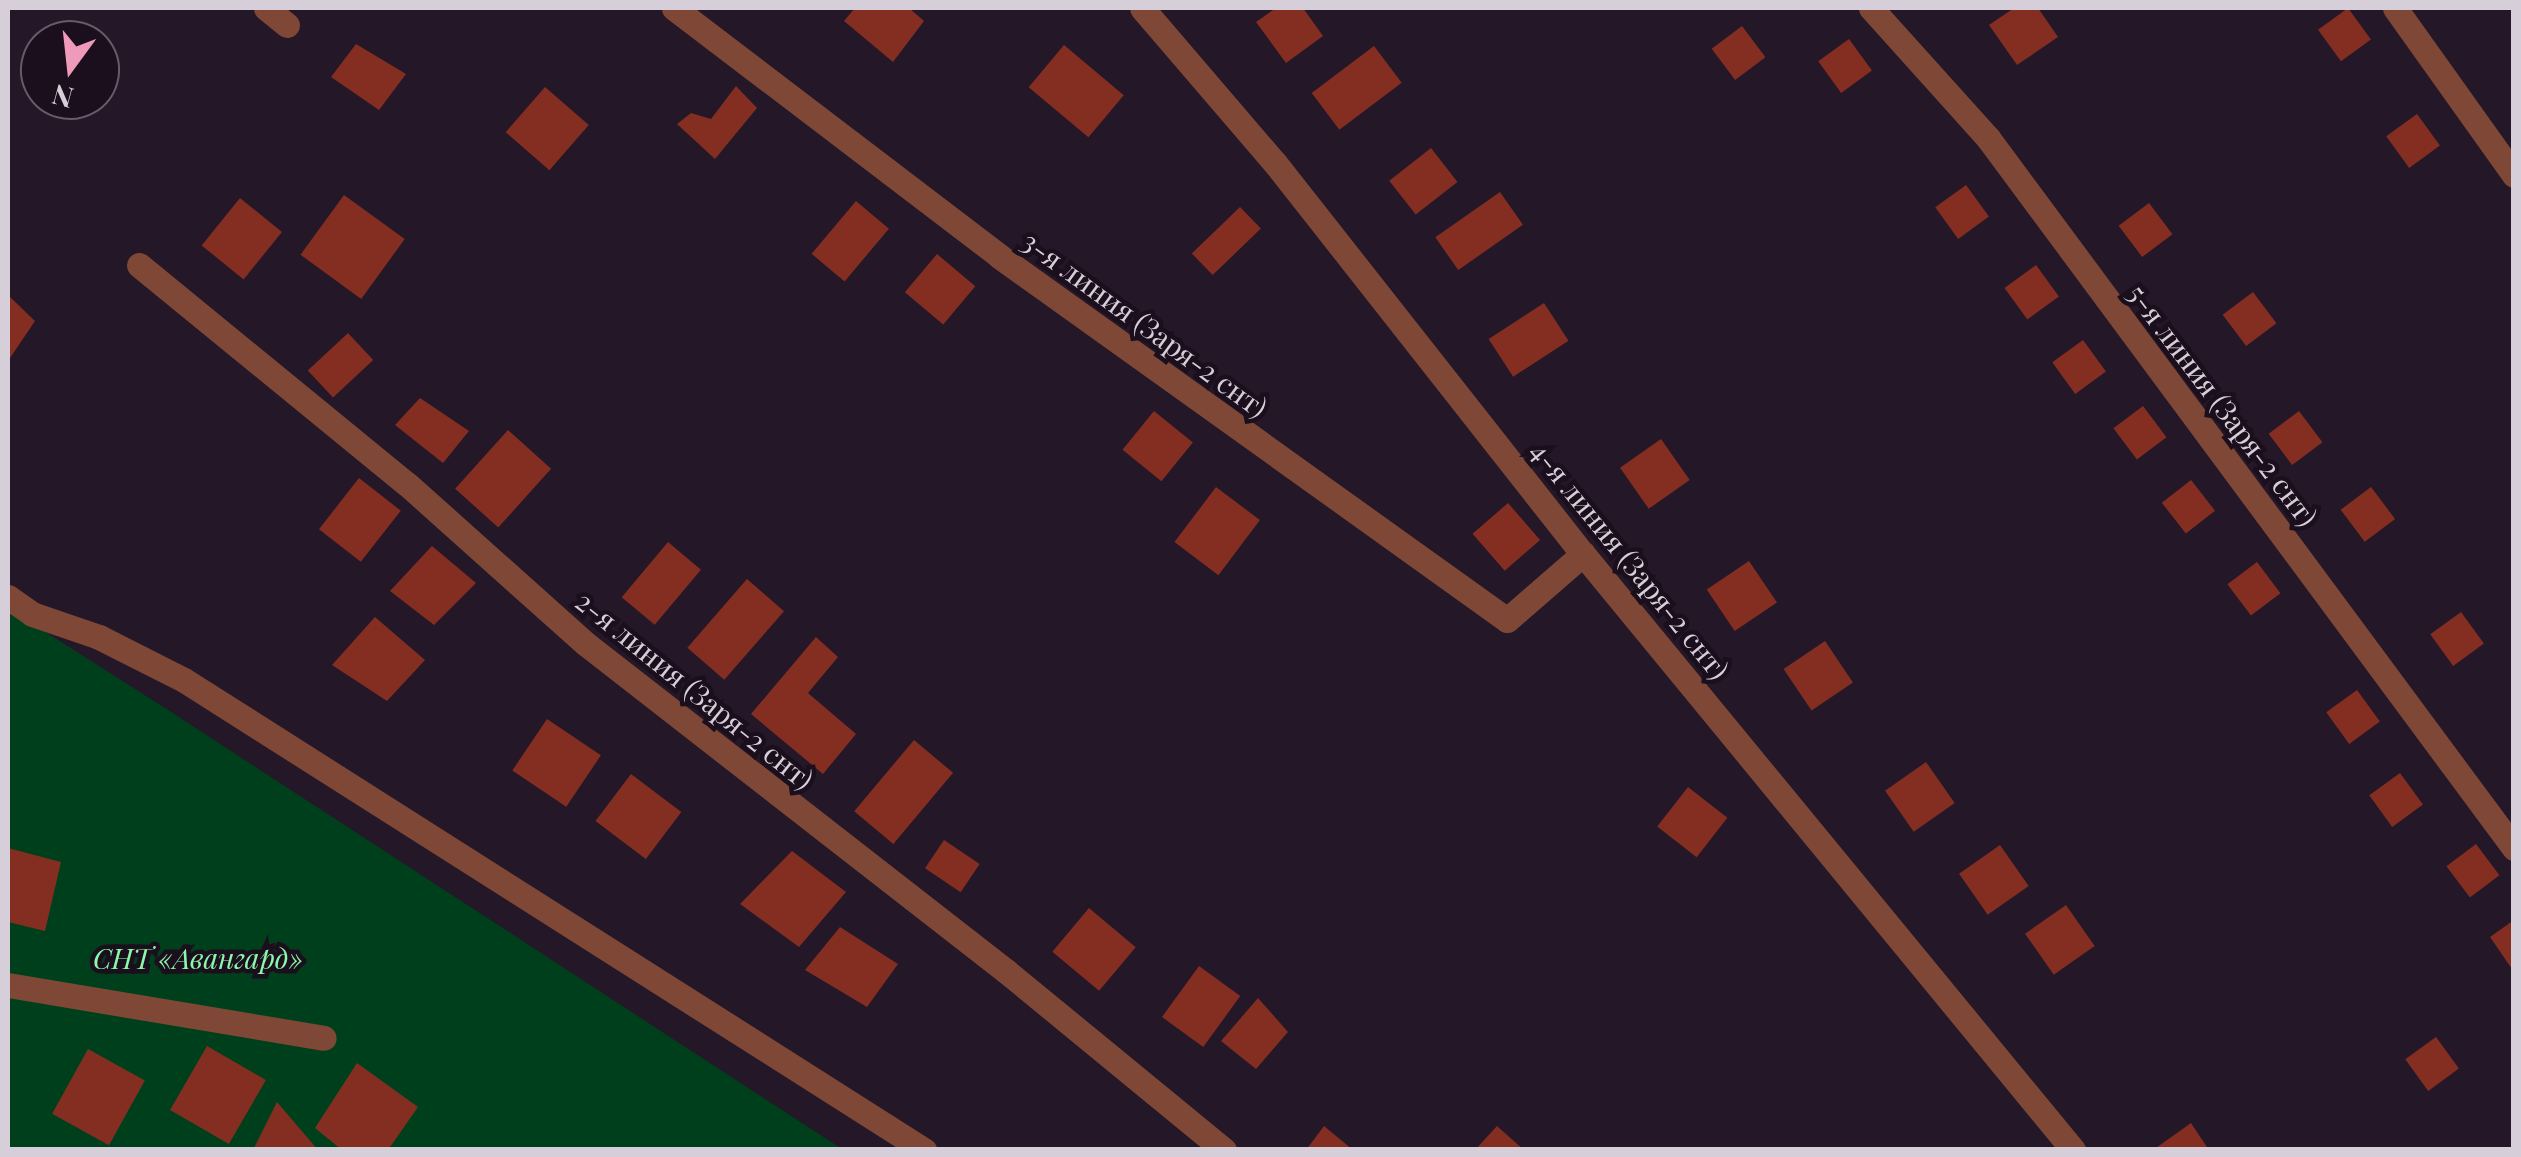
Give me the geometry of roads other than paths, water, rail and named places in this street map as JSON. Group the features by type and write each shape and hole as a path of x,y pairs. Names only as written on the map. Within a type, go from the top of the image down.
{"street":[{"path":"266,8 288,26"},
{"name":"3-я линия (Заря-2 снт)","path":"674,8 999,256 1507,620 1584,554"},
{"name":"4-я линия (Заря-2 снт)","path":"1142,8 1275,162 1584,554 2073,1150"},
{"name":"5-я линия (Заря-2 снт)","path":"1871,8 1988,138 2514,848"},
{"path":"2396,8 2514,175"},
{"name":"2-я линия (Заря-2 снт)","path":"139,265 407,484 586,644 1006,971 1224,1150"},
{"path":"8,597 32,614 99,637 184,680 924,1150"},
{"path":"8,985 324,1038"}],"park label":[{"name":"СНТ «Авангард»","path":"198,958"}]}
